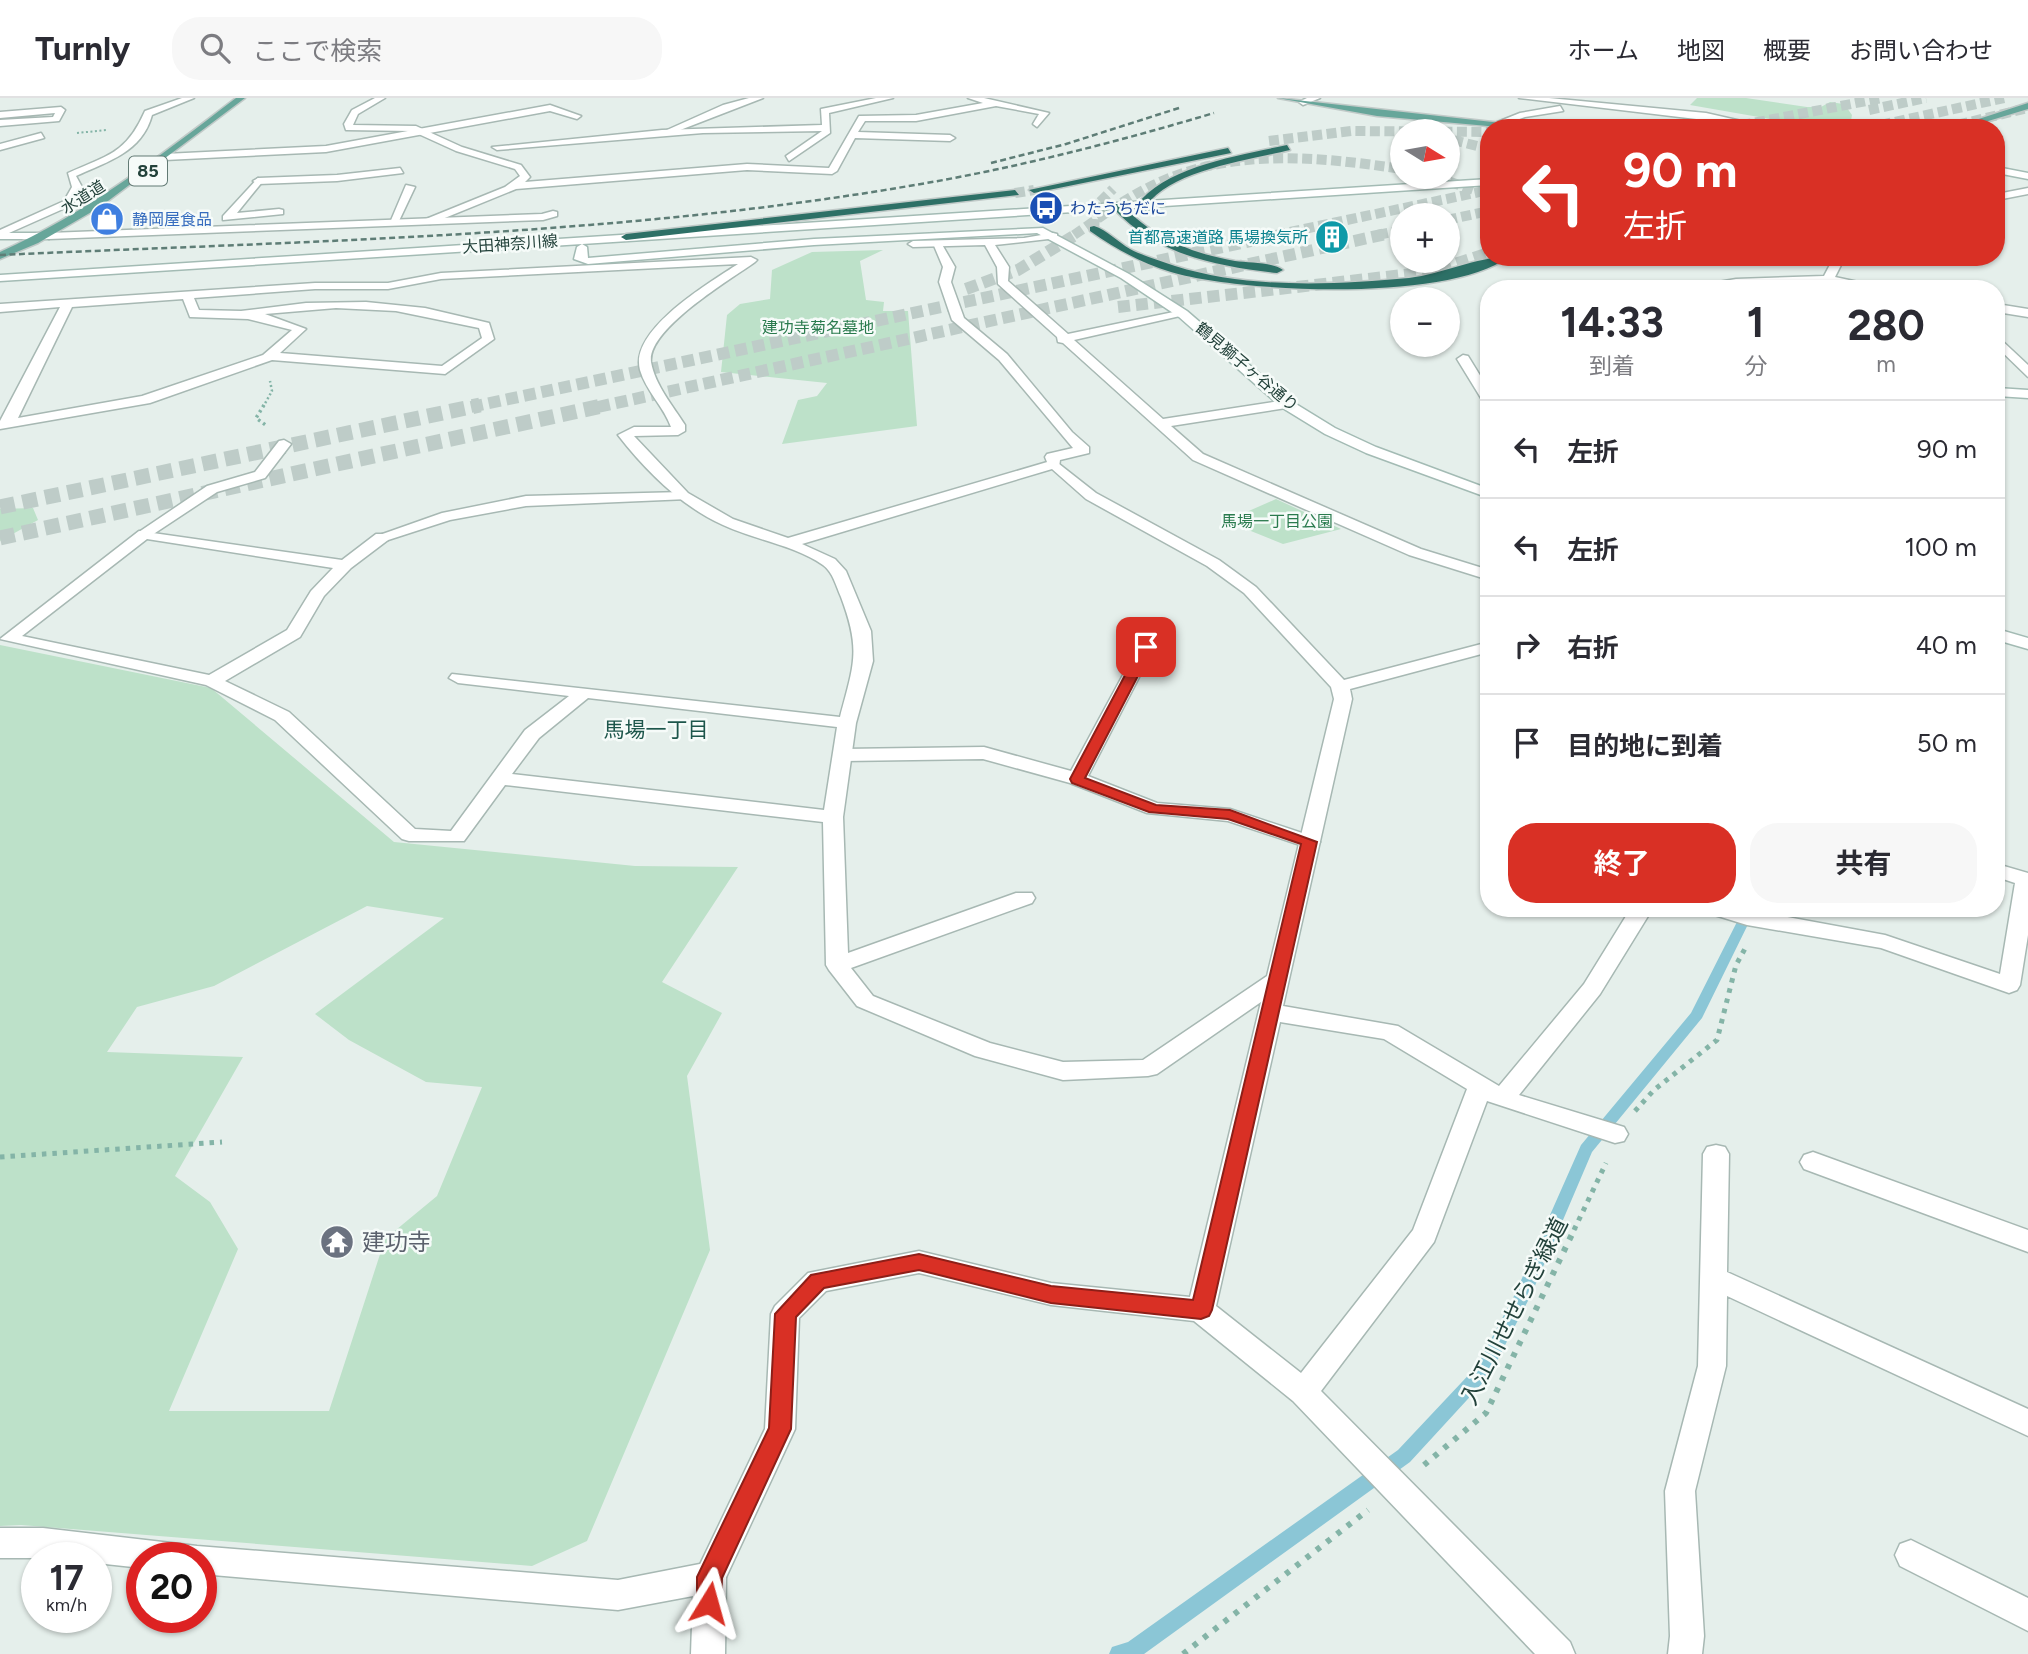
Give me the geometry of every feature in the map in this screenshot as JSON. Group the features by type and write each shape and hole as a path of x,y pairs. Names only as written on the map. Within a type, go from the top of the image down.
{"highway":[{"path":"1034,190 1269,141"},
{"path":"1145,208 1149,193 1168,183 1287,148"},
{"path":"1121,186 1228,151"},
{"path":"626,237 1015,193"},
{"path":"1120,210 1142,231 1177,248 1233,263 1290,271"},
{"path":"1094,229 1114,245 1149,260 1200,273 1300,286 1409,283 1464,272 1480,266"},
{"path":"1312,273 1368,274 1426,269 1462,261 1480,254"}],"main road":[{"name":"水道道","path":"0,256 49,236 108,200 240,98"},
{"path":"1282,98 1480,123"},
{"path":"1983,119 2028,106"}],"street":[{"path":"2,231 68,203 77,187 71,176 117,157 146,128 148,113 190,98"},
{"path":"381,98 355,112 348,124 349,128 404,127 424,132 459,149 519,167 525,177 513,187"},
{"path":"671,130 714,112 759,98"},
{"path":"789,158 827,131 824,111 888,98"},
{"path":"972,98 1045,113 1038,122 1053,120"},
{"path":"1303,102 1316,98"},
{"path":"1523,98 1723,119"},
{"path":"430,221 513,187 747,167 832,171 862,118 916,118 996,103"},
{"path":"1513,119 1587,103"},
{"path":"165,157 326,149 550,108 577,116"},
{"path":"0,115 61,110 56,119 0,123"},
{"path":"497,147 671,130 752,126 827,128"},
{"path":"592,137 613,128"},
{"path":"851,135 950,138"},
{"path":"0,147 41,136"},
{"path":"227,218 258,181 337,178 400,171"},
{"path":"2005,172 2028,176"},
{"path":"1023,216 1480,183"},
{"path":"393,223 410,187"},
{"path":"1145,208 1480,189"},
{"path":"2005,195 2028,191"},
{"path":"158,232 227,218 279,212"},
{"path":"2,231 49,236 543,217 553,214"},
{"name":"大田神奈川線","path":"0,278 626,237 1023,216"},
{"name":"大田神奈川線","path":"0,285 1023,216"},
{"path":"328,285 385,273 588,261 814,242 1039,230 1053,236"},
{"path":"913,244 988,242 1053,236"},
{"name":"鶴見獅子ヶ谷通り","path":"1053,236 1125,276 1183,314 1205,330 1286,404 1371,450 1480,491"},
{"path":"988,242 1003,267 1002,282 1062,339 1198,457 1415,552 1480,572"},
{"path":"936,243 949,267 945,282 958,320 1003,357 1067,435 1084,450 1052,457 1054,464 1091,496 1213,563 1250,590 1340,686 1343,699 1201,1310"},
{"name":"大田神奈川線","path":"582,247 580,259 588,261"},
{"path":"0,308 67,304 129,296 187,295 328,285 388,286 441,276 751,260 681,312 649,341 644,354 650,378 678,425 678,431 634,431 625,435 683,496 728,522 788,543 829,562 840,574 862,631 864,661 848,723 833,817 837,965 865,1001 983,1050 1063,1071 1147,1068 1276,981"},
{"path":"1828,279 1835,266"},
{"path":"1797,280 1834,280"},
{"path":"4,425 145,400 269,357 300,329 280,319 245,314 194,314 187,295"},
{"path":"4,425 67,304"},
{"path":"245,314 299,304 358,304 435,311 485,326 488,339 445,370 269,357"},
{"path":"2005,309 2028,313"},
{"path":"1062,339 1183,314"},
{"path":"2005,349 2028,373"},
{"path":"1463,359 1480,386"},
{"path":"2005,393 2028,394"},
{"path":"1161,423 1286,404"},
{"path":"4,637 144,534 212,489 260,475 284,444"},
{"path":"788,543 1054,464"},
{"path":"212,681 294,633 317,594 345,565 382,537 459,513 526,501 683,496"},
{"path":"144,534 345,565"},
{"path":"1077,779 1158,625"},
{"path":"4,637 212,681 282,716 409,835 457,837 502,779 532,734 584,693"},
{"path":"2005,637 2028,644"},
{"path":"1340,686 1480,652"},
{"path":"458,678 848,723"},
{"path":"844,755 984,753 1077,779 1154,809 1230,815 1310,842"},
{"path":"502,779 833,817"},
{"path":"1750,917 1885,942 2009,985 2027,880 2005,873"},
{"path":"837,965 1024,898"},
{"path":"1303,1392 1424,1235 1491,1092 1592,989 1636,917"},
{"path":"1269,1012 1390,1032 1491,1092 1615,1133"},
{"path":"1685,1654 1688,1636 1680,1490 1712,1366 1716,1154"},
{"path":"1814,1162 2028,1241"},
{"path":"708,1654 709,1577 780,1429 785,1314 818,1281 919,1262 1051,1294 1201,1310 1303,1392 1558,1654"},
{"path":"1714,1278 2028,1423"},
{"path":"0,1543 43,1543 126,1551"},
{"path":"1911,1555 2028,1615"},
{"path":"217,1561 618,1595 709,1577"}],"path":[{"path":"41,136 146,128"},
{"path":"269,357 272,391 256,418 273,430 284,444"},
{"name":"入江川せせらぎ緑道","path":"1183,1654 1396,1488 1486,1413 1601,1178 1615,1133 1654,1090 1717,1040 1736,965 1762,920"},
{"path":"0,1157 222,1142"}],"green space":[{"path":"1697,98 1746,98 1807,107 1821,107 1830,102 1850,105 1847,108 1852,115 1851,119 1770,119 1690,105"},
{"name":"建功寺菊名墓地","path":"883,250 860,261 866,300 884,302 883,311 908,311 917,426 782,444 798,400 817,396 827,383 721,372 727,315 740,304 770,299 772,270 812,252"},
{"name":"馬場一丁目公園","path":"1276,499 1341,529 1283,544 1226,521"},
{"path":"33,508 38,520 0,541 0,509"},
{"path":"0,645 211,688 394,842 635,866 738,867 662,982 722,1013 687,1076 710,1250 587,1541 532,1566 21,1525 0,1526","holes":["367,906 444,918 315,1014 349,1040 426,1082 482,1087 437,1196 385,1239 329,1411 169,1411 238,1249 210,1202 175,1176 243,1057 107,1052 137,1007 214,986"]}],"waterway":[{"path":"1119,1654 1133,1650 1404,1456 1483,1371 1523,1295 1586,1149 1697,1015 1746,917"}],"tunnel":[{"path":"1774,119 1882,98"},
{"path":"1869,110 1926,98"},
{"path":"1908,119 2004,98"},
{"path":"1982,119 2028,108"},
{"path":"1269,141 1351,131 1480,132"},
{"path":"1460,142 1480,147"},
{"path":"1095,221 1148,188 1202,167 1288,158 1390,168"},
{"path":"1460,185 1477,191"},
{"path":"1095,221 1096,206 1113,189"},
{"path":"1015,193 1034,190"},
{"path":"1276,235 1480,192"},
{"path":"1460,217 1480,213"},
{"path":"1074,235 1095,221"},
{"path":"1094,229 1095,221"},
{"path":"1378,235 1390,232"},
{"path":"966,289 1018,270 1077,234"},
{"path":"471,407 1284,234"},
{"path":"598,407 1386,234"},
{"path":"1118,307 1430,272 1480,256"},
{"path":"0,507 480,405"},
{"path":"0,538 606,405"}],"railway":[{"path":"991,163 1066,144 1182,107"},
{"path":"0,255 570,227 796,203 986,172 1138,135 1214,113"}],"place":[{"name":"わたうちだに","path":"1046,208"},
{"name":"静岡屋食品","path":"107,219"},
{"name":"首都高速道路 馬場換気所","path":"1332,237"},
{"name":"建功寺","path":"337,1242"}],"district":[{"name":"馬場一丁目","path":"656,729"}],"route":[{"path":"709,1603 709,1577 780,1429 785,1314 818,1281 919,1262 1051,1294 1201,1310 1310,842 1230,815 1154,809 1077,779 1146,647"}]}
